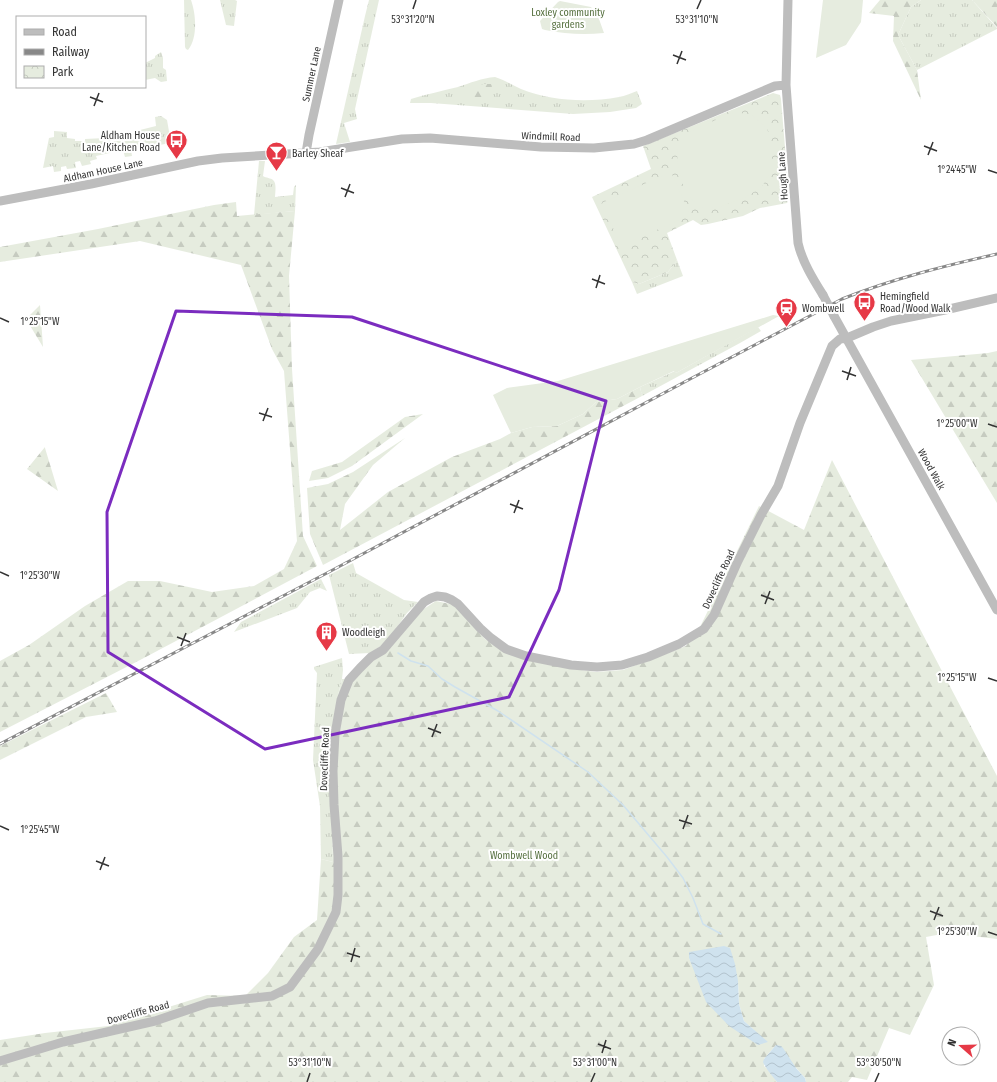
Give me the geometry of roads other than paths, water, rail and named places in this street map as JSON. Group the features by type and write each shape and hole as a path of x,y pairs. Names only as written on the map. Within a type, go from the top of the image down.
{"street":[{"name":"Summer Lane","path":"306,153 339,0"},
{"name":"Hough Lane","path":"788,0 786,85 798,243 809,272 847,338"},
{"name":"Windmill Road","path":"306,153 414,138 541,147 594,148 634,144 647,140 775,86 786,85"},
{"name":"Aldham House Lane","path":"0,201 91,184 198,161 222,158 306,153"},
{"name":"Dovecliffe Road","path":"0,1060 63,1042 155,1021 208,1003 272,996 290,987 318,949 336,912 338,895 338,856 333,771 335,734 341,700 350,680 360,668 371,657 383,650 424,602 437,596 452,600 458,604 491,638 506,649 526,656 571,665 597,667 622,665 648,657 679,644 704,629 714,615 738,561 778,486 800,424 832,346 840,339 847,338 891,321 997,298"},
{"name":"Wood Walk","path":"847,338 997,610"}],"water":[{"path":"724,946 730,948 735,964 738,981 739,1004 744,1021 768,1042 758,1045 729,1026 706,1002 689,958 689,952"},
{"path":"776,1045 783,1048 796,1068 805,1078 806,1082 777,1082 763,1062"}],"waterway":[{"path":"398,653 411,661 428,666 442,679 498,711 588,772 623,805 683,878 703,924 721,934"}],"railway":[{"path":"0,744 327,573 842,299 880,285 957,263 997,254"}],"place":[{"name":"Aldham House Lane/Kitchen Road","path":"176,160"},
{"name":"Barley Sheaf","path":"277,172"},
{"name":"Hemingfield Road/Wood Walk","path":"864,322"},
{"name":"Wombwell","path":"786,328"},
{"name":"Woodleigh","path":"327,652"}],"park label":[{"name":"Loxley community gardens","path":"568,18"},
{"name":"Wombwell Wood","path":"524,855"}]}
